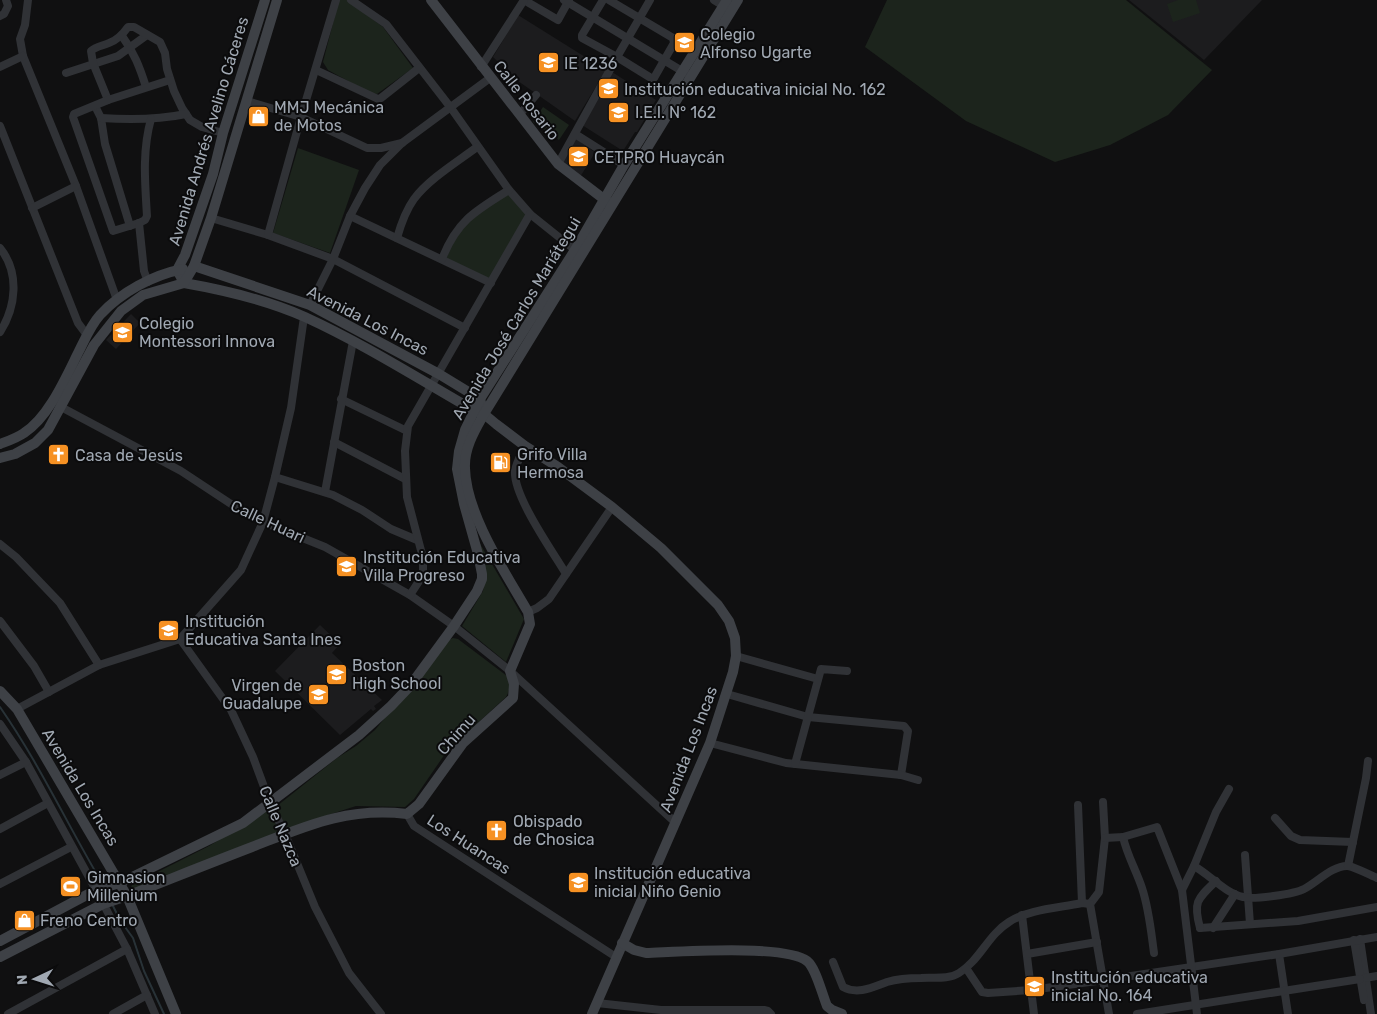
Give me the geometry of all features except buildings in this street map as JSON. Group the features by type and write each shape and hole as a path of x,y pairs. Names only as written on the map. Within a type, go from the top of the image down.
{"main road":[{"name":"Avenida Andrés Avelino Cáceres","path":"177,270 185,255 213,174 223,133 265,0"},
{"name":"Avenida Andrés Avelino Cáceres","path":"184,283 194,266 211,218 277,0"},
{"name":"Calle Rosario","path":"431,0 558,164 608,202"},
{"name":"Avenida José Carlos Mariátegui","path":"0,941 96,890 120,883 243,823 340,750 391,706 410,686 454,626 477,591 482,579 478,554 457,468 459,451 465,430 480,412 687,75 727,5 738,0"},
{"path":"259,19 271,22"},
{"name":"Avenida José Carlos Mariátegui","path":"528,612 475,514 468,491 465,467 470,441 480,412 480,399 575,250 608,202 624,165 687,75"},
{"path":"213,174 224,178"},
{"name":"Avenida Andrés Avelino Cáceres","path":"0,444 25,433 37,422 65,379 87,335 100,315 117,300 148,282 177,270 194,266"},
{"name":"Avenida Los Incas","path":"194,266 310,304 439,374 480,399"},
{"name":"Avenida Andrés Avelino Cáceres","path":"177,270 184,283"},
{"path":"0,458 15,454 35,443 48,430 94,345 121,311 143,295 184,283"},
{"name":"Avenida Los Incas","path":"184,283 214,288 263,302 304,317 353,341 480,412 525,446 558,467 661,548 718,605 729,621 735,638 736,656 710,742 592,1014"},
{"path":"510,671 530,624 528,612"},
{"name":"Chimu","path":"407,814 419,804 464,743 513,698 514,684 510,671"},
{"name":"Avenida Los Incas","path":"0,691 17,709 120,883 176,1014"},
{"name":"Los Huancas","path":"127,896 320,821 364,812 407,814"},
{"path":"0,957 103,904 127,896"},
{"path":"622,943 634,950 646,953 755,951 798,956 806,960 812,967 827,1006 838,1014"}],"street":[{"path":"0,16 4,14 8,6 6,0"},
{"path":"28,0 25,26 20,39 23,56 76,186 117,300"},
{"path":"268,235 336,0"},
{"path":"351,0 386,24 451,108 509,190 530,214 575,250"},
{"path":"482,67 524,0 558,20 567,1 687,75"},
{"path":"603,0 582,38 652,79 655,77 674,43 673,38 608,0"},
{"path":"558,164 616,57 650,0"},
{"path":"714,0 727,5"},
{"path":"108,100 90,51 111,43 122,36 128,27 131,26 160,42 163,47 170,80 178,100 190,120 202,127 223,133"},
{"path":"66,72 118,56 147,35"},
{"path":"122,36 131,48 146,87"},
{"path":"0,67 23,56"},
{"path":"316,70 378,99 419,68"},
{"path":"310,304 333,259 350,216 380,165 402,143 490,78"},
{"path":"151,119 146,136 144,155 147,216 145,220 139,223 113,231 73,117 74,114 77,111 108,100 170,80"},
{"path":"520,114 536,95"},
{"path":"247,101 301,117 367,148 381,148 402,143"},
{"path":"95,106 101,118 105,144 130,226"},
{"path":"101,118 131,120 186,114"},
{"path":"0,126 78,323 87,335"},
{"path":"575,134 624,165"},
{"path":"397,238 402,222 422,190 477,147"},
{"path":"32,208 76,186"},
{"path":"442,259 457,229 468,217 509,190"},
{"path":"410,595 423,575 423,558 407,497 405,450 408,426 530,214"},
{"path":"350,216 491,283"},
{"path":"211,218 268,235 333,259 465,328"},
{"path":"139,223 144,271 148,282"},
{"path":"0,248 6,255 12,274 14,294 12,309 0,332"},
{"path":"17,709 99,665 180,639 241,570 263,522 275,477 291,408 304,317"},
{"path":"325,492 353,341"},
{"path":"341,399 407,431"},
{"name":"Calle Huari","path":"61,408 181,471 231,504 263,522 324,547 410,595 454,626 510,671 676,823"},
{"path":"334,442 406,479"},
{"path":"525,446 515,469 517,486 525,504 566,574"},
{"path":"275,477 325,492 362,510 391,529 417,540"},
{"path":"528,612 549,599 612,508"},
{"path":"0,544 16,557 60,603 99,665"},
{"path":"0,621 34,666 49,692"},
{"name":"Calle Nazca","path":"180,639 231,710 254,757 270,803 315,907 349,973 381,1014"},
{"path":"736,656 818,679"},
{"path":"795,764 821,669 847,671"},
{"path":"726,694 808,716 904,726 908,731 901,775"},
{"path":"0,724 26,762 96,890 127,949 155,1014"},
{"path":"710,742 786,763 901,775 918,780"},
{"path":"1348,866 1368,761"},
{"path":"0,775 26,762"},
{"path":"1182,890 1216,812 1229,789"},
{"path":"833,962 843,987 854,990 865,990 898,980 951,977 966,968 984,948 993,934 1008,922 1022,915 1086,903 1099,892 1105,838 1102,802"},
{"path":"0,829 48,804"},
{"path":"1078,805 1086,903 1097,942 1109,1014"},
{"name":"Los Huancas","path":"407,814 414,826 616,957"},
{"path":"1275,818 1291,836 1300,840 1353,842"},
{"path":"1105,838 1122,837 1158,827 1182,890 1196,1010"},
{"path":"1122,837 1126,851 1142,886 1147,904 1154,953"},
{"path":"0,884 71,846"},
{"path":"1245,855 1250,924"},
{"path":"1194,866 1207,873 1235,894 1248,898 1295,893 1331,871 1348,866 1377,878"},
{"path":"1188,935 1196,934 1200,928 1196,913 1197,903 1202,894 1216,881"},
{"path":"1213,928 1235,894"},
{"path":"1200,928 1298,921 1377,907"},
{"path":"1022,915 1034,1014"},
{"path":"966,968 982,992 1030,990 1279,954 1377,937"},
{"path":"1357,940 1366,1014"},
{"path":"1027,954 1097,942"},
{"path":"8,1014 127,949"},
{"path":"1279,954 1288,1014"},
{"path":"1137,1014 1196,1010 1377,976"},
{"path":"1362,979 1374,1014"},
{"path":"112,1014 147,995"},
{"path":"597,1003 660,1012 764,1010 771,1014"}],"shaded area":[{"path":"339,0 347,0 383,27 413,68 377,94 370,93 328,70 323,62"},
{"path":"887,0 1126,0 1212,70 1168,115 1110,145 1055,162 966,121 865,47"},
{"path":"1129,0 1262,0 1204,60"},
{"path":"1178,0 1196,0 1200,13 1173,22 1167,4"},
{"name":"IE 1236","path":"518,15 606,70 575,121 518,81 493,57"},
{"name":"I.E.I. N° 162","path":"612,72 656,100 623,151 582,125"},
{"path":"543,107 569,125 559,140 533,122"},
{"name":"CETPRO Huaycán","path":"575,138 600,156 598,158 593,156 580,177 562,161"},
{"path":"298,148 359,170 330,253 273,233"},
{"path":"509,193 528,215 490,280 446,259 454,239 472,217"},
{"name":"Colegio Montessori Innova","path":"131,314 140,323 116,349 106,340"},
{"path":"479,542 524,619 506,662 462,626 483,591 484,582"},
{"path":"320,625 340,644 332,653 382,700 374,706 376,709 373,711 371,709 340,735 275,671"},
{"path":"453,638 458,639 507,676 510,686 506,697 447,751 414,799 405,807 356,806 289,831 280,820 277,806 375,730 449,640"},
{"path":"271,808 282,838 130,890 132,885 209,846"}],"waterway":[{"path":"0,707 40,772 102,883"},
{"path":"112,904 120,920 133,938 144,971 164,1014"}],"place":[{"name":"Colegio Alfonso Ugarte","path":"684,43"},
{"name":"IE 1236","path":"548,63"},
{"name":"Institución educativa inicial No. 162","path":"608,89"},
{"name":"I.E.I. N° 162","path":"619,112"},
{"name":"MMJ Mecánica de Motos","path":"258,116"},
{"name":"CETPRO Huaycán","path":"578,157"},
{"name":"Colegio Montessori Innova","path":"123,332"},
{"name":"Casa de Jesús","path":"59,455"},
{"name":"Grifo Villa Hermosa","path":"501,463"},
{"name":"Institución Educativa Villa Progreso","path":"347,566"},
{"name":"Institución Educativa Santa Ines","path":"169,630"},
{"name":"Boston High School","path":"336,674"},
{"name":"Virgen de Guadalupe","path":"318,694"},
{"name":"Obispado de Chosica","path":"497,830"},
{"name":"Institución educativa inicial Niño Genio","path":"578,882"},
{"name":"Gimnasion Millenium","path":"71,886"},
{"name":"Freno Centro","path":"24,920"},
{"name":"Institución educativa inicial No. 164","path":"1035,986"}]}
